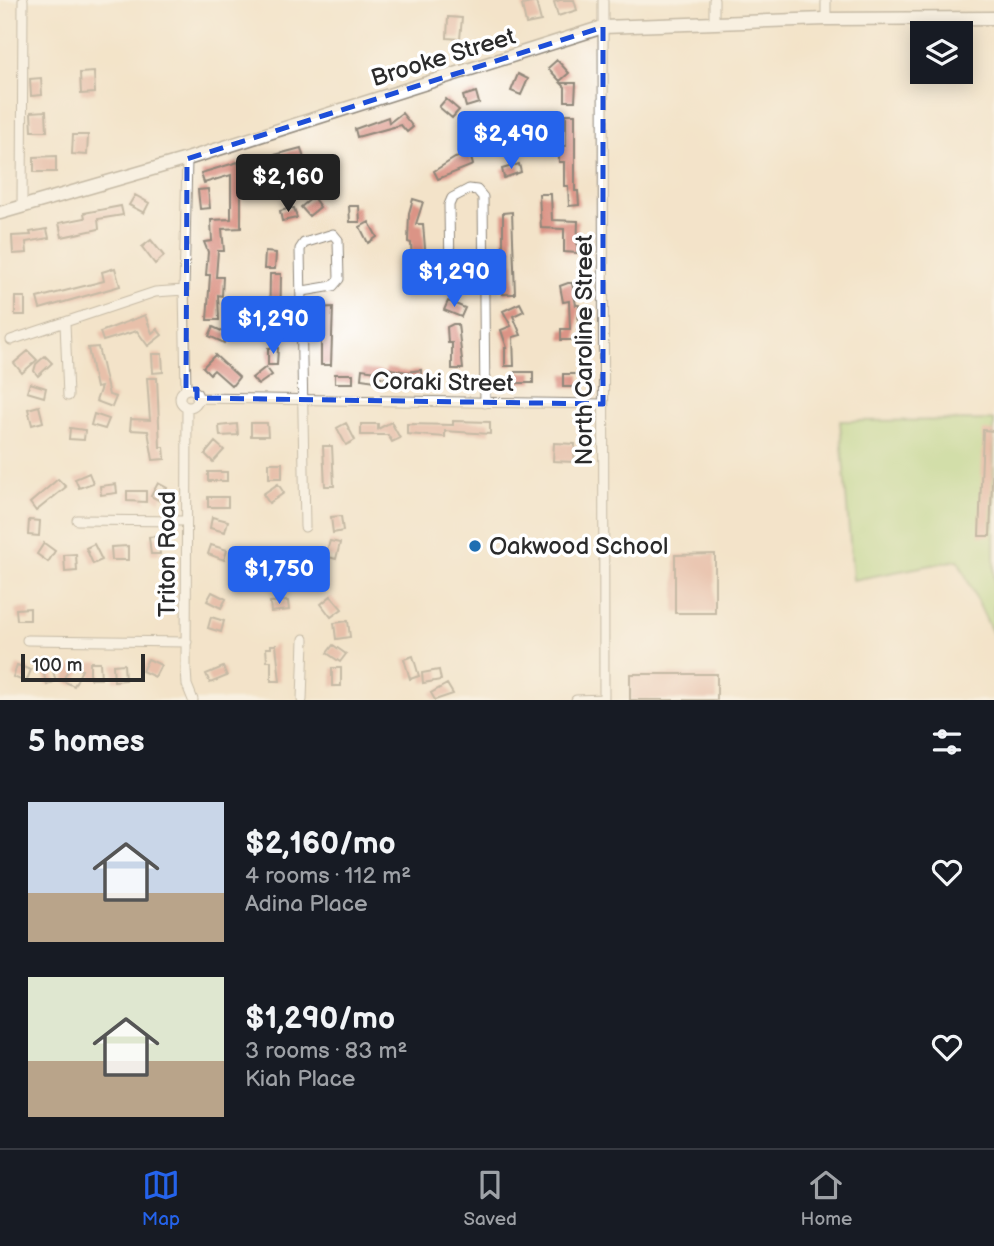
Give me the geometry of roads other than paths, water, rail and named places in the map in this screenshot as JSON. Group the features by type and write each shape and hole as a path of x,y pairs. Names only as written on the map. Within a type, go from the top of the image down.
{"street":[{"path":"22,206 23,0"},
{"name":"North Caroline Street","path":"603,0 604,700"},
{"path":"713,0 714,23"},
{"path":"826,0 826,19"},
{"name":"Brooke Street","path":"0,213 187,159 603,27 826,19 994,19"},
{"path":"186,390 195,392 197,398 195,404 187,407 180,398 186,390 184,290 187,159"},
{"path":"484,289 454,285 450,277 449,205 452,198 469,189 477,190 484,197 485,403"},
{"path":"303,292 333,286 339,279 338,240 333,234 304,243 300,249 303,292 301,398 305,527"},
{"path":"11,340 155,292 184,290"},
{"path":"65,323 68,396"},
{"name":"Coraki Street","path":"197,398 603,404"},
{"name":"Triton Road","path":"187,407 187,685 193,700"},
{"path":"77,520 185,521"},
{"path":"302,700 304,639"},
{"path":"27,640 187,642"},
{"path":"576,700 604,700"}],"place":[{"name":"Oakwood School","path":"475,546"}]}
